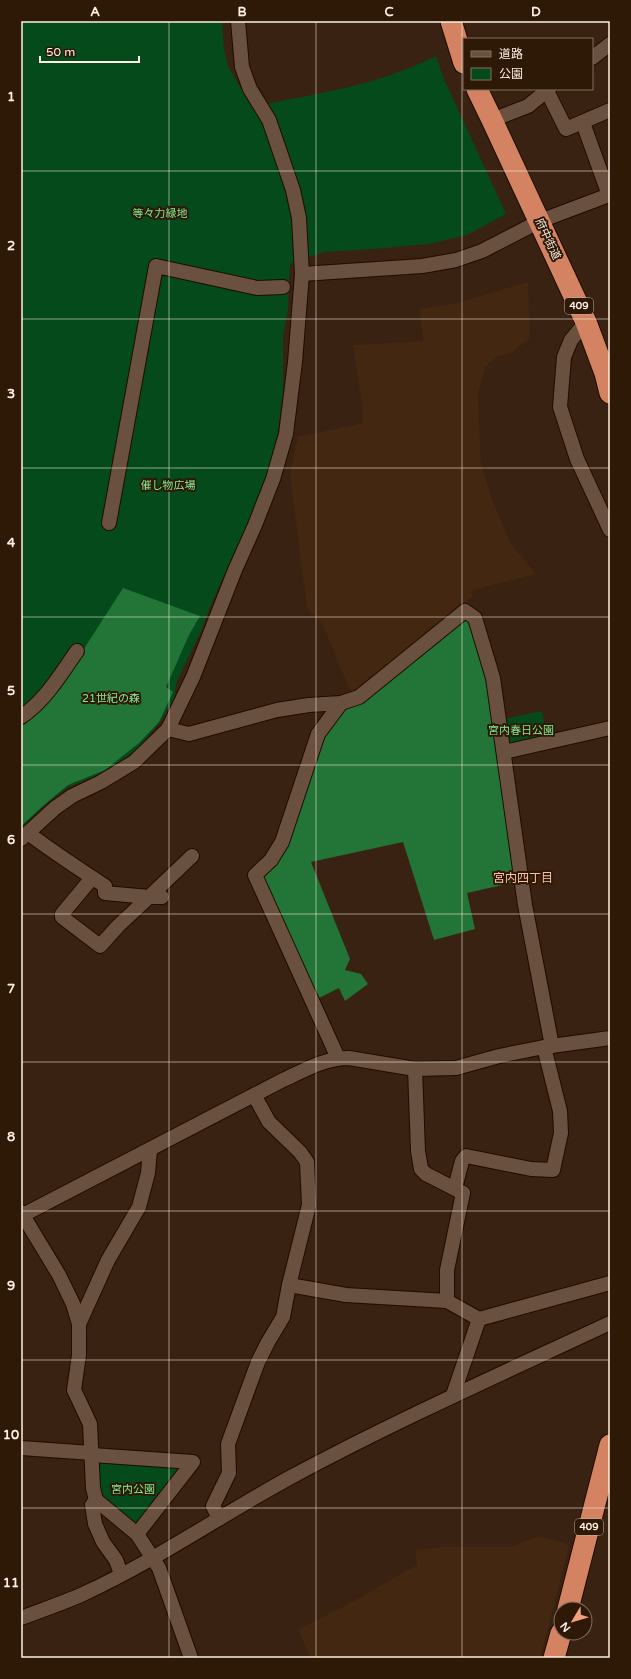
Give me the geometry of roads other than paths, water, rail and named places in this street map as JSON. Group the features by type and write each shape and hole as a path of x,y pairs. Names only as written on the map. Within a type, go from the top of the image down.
{"highway":[{"path":"451,21 463,60"},
{"name":"府中街道","path":"477,90 586,322 605,373 610,394"},
{"name":"409","path":"570,1601 610,1445"},
{"path":"554,1658 559,1641"}],"street":[{"path":"155,897 105,893 105,886 25,836 55,808 72,796 134,762 168,730 193,677 235,570 273,480 286,434 295,362 302,274 299,218 293,190 269,120 250,89 242,66 238,21"},
{"path":"593,57 610,44"},
{"path":"492,120 528,106 548,90 566,129 583,123 610,110"},
{"path":"302,274 422,266 456,260 482,251 540,221 609,196 583,123"},
{"path":"109,523 156,266 257,288 283,287"},
{"path":"586,322 570,340 564,357 560,407 577,459 610,530"},
{"path":"168,730 189,734 277,710 342,702 359,698 465,611 475,618 494,678 524,905 560,1112 561,1133 553,1170 531,1169 466,1156 462,1161 455,1188"},
{"path":"21,717 28,713 50,689 77,651"},
{"path":"338,1058 256,875 271,860 282,842 318,734 342,702"},
{"path":"504,752 610,728"},
{"path":"92,878 62,914 62,917 100,946 118,926 155,897 192,856"},
{"path":"191,1658 159,1568 153,1558 137,1534 96,1500 93,1488 90,1424 74,1390 79,1355 79,1324 73,1304 59,1275 22,1214 150,1150 254,1095 324,1061 338,1058 348,1058 415,1069 456,1068 499,1056 610,1038"},
{"path":"415,1069 418,1151 422,1169 426,1174 463,1193 447,1270 447,1301"},
{"path":"218,1519 213,1506 229,1473 228,1444 258,1362 283,1317 288,1285 309,1204 307,1162 300,1152 269,1122 254,1095"},
{"path":"79,1324 108,1260 139,1207 148,1173 150,1150"},
{"path":"288,1285 346,1295 447,1301 478,1319 610,1283"},
{"path":"453,1395 478,1319"},
{"path":"21,1618 83,1594 153,1558 218,1519 353,1444 453,1395 610,1323"},
{"path":"21,1448 193,1462 137,1534"},
{"path":"96,1500 92,1505 95,1524 103,1542 116,1560 121,1574"}],"district":[{"name":"宮内四丁目","path":"523,878"}],"park label":[{"name":"等々力緑地","path":"160,213"},
{"name":"催し物広場","path":"168,485"},
{"name":"21世紀の森","path":"111,698"},
{"name":"宮内春日公園","path":"521,730"},
{"name":"宮内公園","path":"133,1489"}]}
